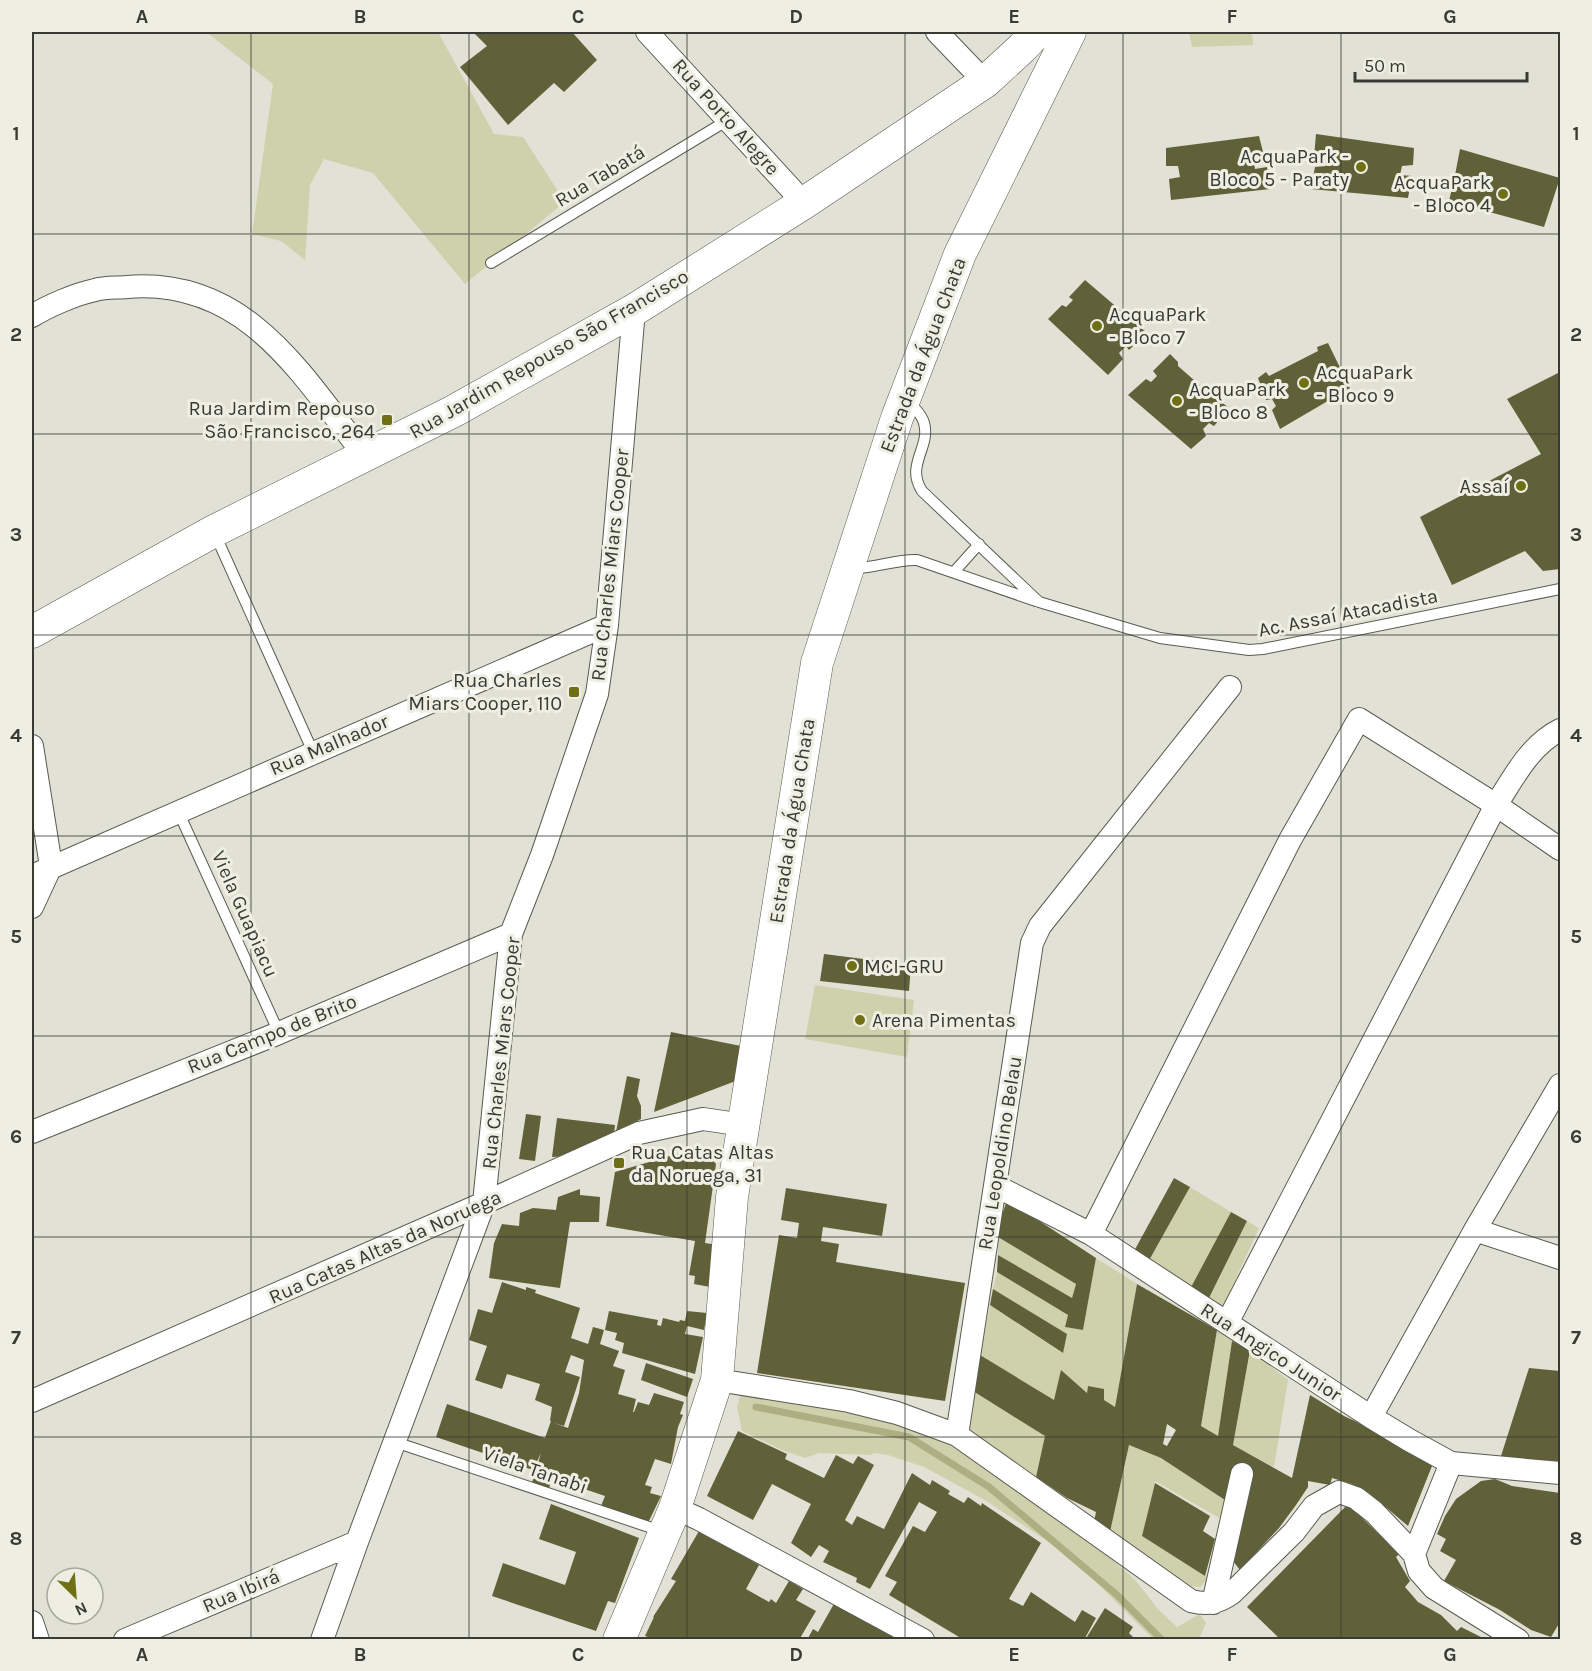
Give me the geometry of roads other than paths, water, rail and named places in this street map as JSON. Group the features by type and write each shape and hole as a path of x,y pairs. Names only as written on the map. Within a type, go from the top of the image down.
{"street":[{"name":"Rua Porto Alegre","path":"647,32 804,203"},
{"path":"937,32 985,82"},
{"name":"Rua Jardim Repouso São Francisco","path":"32,632 214,531 454,411 634,310 804,203 985,82 1037,32"},
{"name":"Estrada da Água Chata","path":"619,1640 670,1520 717,1380 732,1197 818,663 905,397 960,254 1070,32"},
{"path":"34,308 96,289 143,285 185,292 221,303 252,323 287,355 365,456"},
{"name":"Rua Charles Miars Cooper","path":"322,1640 484,1203 512,934 542,855 597,694 607,625 634,310"},
{"name":"Rua Malhador","path":"41,871 607,625"},
{"name":"Rua Leopoldino Belau","path":"957,1435 1032,943 1040,926 1230,687"},
{"path":"1091,1234 1290,840 1359,719 1496,805 1560,849"},
{"path":"1227,1323 1496,805 1527,757 1560,730"},
{"path":"32,746 41,871 32,907"},
{"name":"Rua Campo de Brito","path":"32,1131 279,1033 512,934"},
{"path":"1371,1417 1475,1230 1560,1085"},
{"name":"Rua Catas Altas da Noruega","path":"32,1401 639,1133 703,1119 744,1125"},
{"name":"Rua Angico Junior","path":"996,1186 1091,1234 1371,1417 1451,1463 1560,1473"},
{"path":"1475,1230 1560,1258"},
{"path":"717,1380 849,1401 897,1413 957,1435 1191,1601 1213,1604 1232,1593 1294,1532 1314,1506 1339,1492 1356,1498 1374,1512 1414,1554 1419,1571 1434,1588 1518,1640"},
{"path":"1414,1554 1451,1463"},
{"path":"1213,1604 1242,1474"},
{"path":"670,1520 699,1518 923,1640"},
{"name":"Rua Ibirá","path":"125,1640 357,1542"},
{"path":"32,1622 38,1640"}],"lane":[{"name":"Rua Tabatá","path":"491,262 728,120"},
{"name":"Ac. Assaí Atacadista","path":"905,397 921,415 925,424 925,433 915,472 916,482 922,491 1039,602"},
{"path":"214,531 313,753"},
{"path":"954,572 979,544"},
{"name":"Ac. Assaí Atacadista","path":"848,568 867,568 917,560 1039,602 1160,638 1249,650 1560,589"},
{"name":"Viela Guapiacu","path":"178,811 279,1033"},
{"name":"Viela Tanabi","path":"394,1442 670,1520"}],"waterway":[{"path":"756,1407 909,1437 989,1487 1117,1595 1162,1640"}],"place":[{"name":"AcquaPark - Bloco 5 - Paraty","path":"1361,167"},
{"name":"AcquaPark - Bloco 4","path":"1503,194"},
{"name":"AcquaPark - Bloco 7","path":"1097,326"},
{"name":"AcquaPark - Bloco 9","path":"1304,383"},
{"name":"AcquaPark - Bloco 8","path":"1177,401"},
{"name":"Rua Jardim Repouso São Francisco, 264","path":"387,420"},
{"name":"Assaí","path":"1521,486"},
{"name":"Rua Charles Miars Cooper, 110","path":"574,692"},
{"name":"MCI-GRU","path":"852,966"},
{"name":"Arena Pimentas","path":"860,1020"},
{"name":"Rua Catas Altas da Noruega, 31","path":"619,1163"}]}
